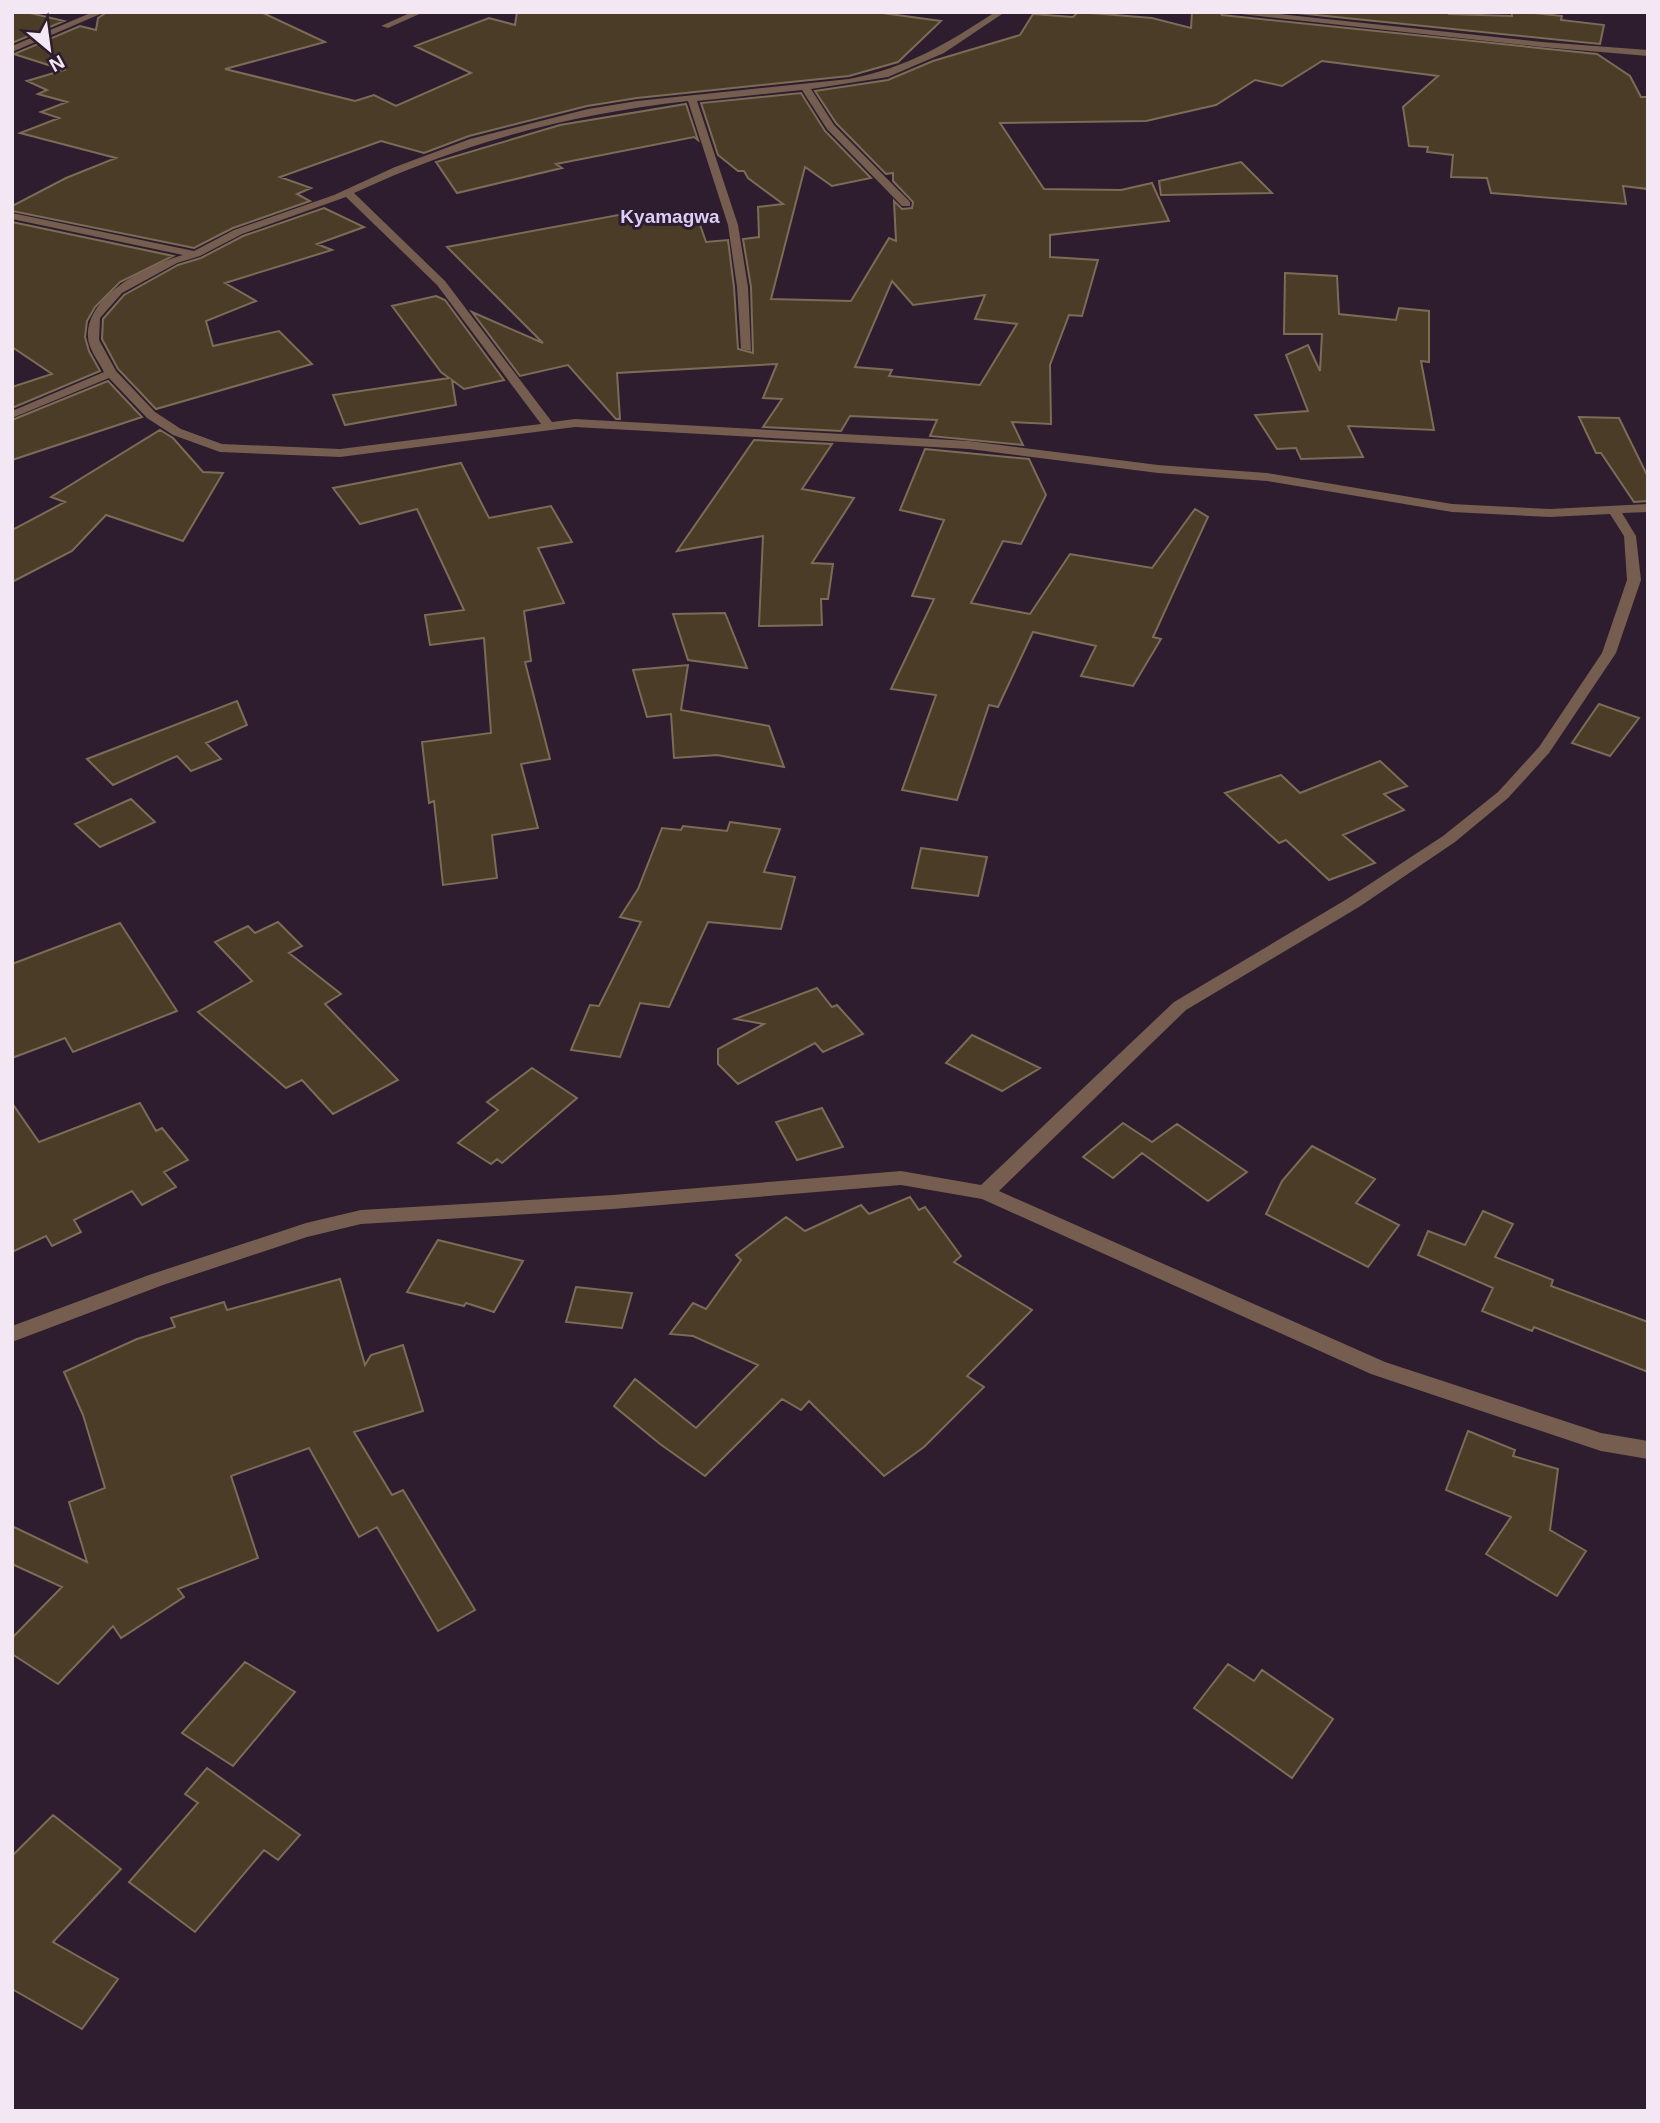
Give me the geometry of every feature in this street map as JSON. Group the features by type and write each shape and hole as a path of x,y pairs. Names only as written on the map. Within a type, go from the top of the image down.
{"street":[{"path":"12,49 101,12"},
{"path":"385,26 420,12"},
{"path":"1001,12 941,51 904,68 849,82 625,106 527,126 473,141 239,232 133,281 118,291 95,318 93,340 111,373 151,415 177,432 220,448 340,453 547,424 575,423 969,444 1158,469 1267,477 1452,508 1550,513 1648,508"},
{"path":"1226,12 1318,19 1458,37 1648,53"},
{"path":"805,87 830,127 906,204"},
{"path":"692,99 696,119 722,187 738,258 745,299 747,349"},
{"path":"347,192 441,283 547,424"},
{"path":"12,216 196,254"},
{"path":"12,415 111,373"},
{"path":"985,1192 1180,1006 1353,903 1449,839 1503,795 1544,750 1609,653 1634,580 1630,536 1614,510"},
{"path":"12,1334 193,1267 306,1230 361,1217 612,1202 901,1178 985,1192 1378,1368 1601,1442 1648,1450"}],"building":[{"path":"12,12 26,12 64,21 12,43"},
{"path":"107,12 261,12 325,42 225,69 355,101 374,95 396,106 471,73 415,46 489,18 515,25 517,12 875,12 941,21 898,62 849,76 637,98 587,106 469,136 424,153 381,141 280,177 311,188 297,194 310,201 233,228 194,248 12,211 12,206 66,178 116,158 20,133 59,118 41,112 67,102 38,94 47,90 27,81 64,70 14,54 80,26 96,30 98,18"},
{"path":"1078,12 1152,18 1191,28 1192,12 1220,12 1222,15 1597,54 1630,76 1641,97 1648,97 1648,189 1623,186 1626,204 1491,193 1487,178 1451,177 1453,155 1427,152 1428,147 1409,146 1403,107 1438,76 1322,61 1282,86 1255,80 1216,105 1146,121 1000,123 1044,189 1121,190 1152,183 1169,221 1050,235 1050,257 1098,260 1082,316 1069,315 1050,365 1051,424 1012,422 1023,445 930,436 937,420 850,416 841,431 763,427 782,399 763,398 777,364 617,373 620,419 616,419 568,365 520,376 472,312 543,343 447,247 629,213 634,219 696,213 706,242 728,240 738,349 753,353 751,287 743,239 759,237 758,207 783,204 748,178 744,171 738,171 718,155 701,103 801,93 825,131 871,178 832,186 805,167 771,299 851,301 889,238 896,241 894,201 902,209 912,208 913,202 893,181 893,173 886,174 836,123 815,91 888,80 933,61 1020,35 1033,14 1073,17","holes":["892,281 913,305 985,295 975,319 1017,324 980,385 889,376 892,370 855,367"]},
{"path":"1287,12 1447,12 1512,16 1512,12 1525,12 1604,25 1600,44"},
{"path":"686,104 698,140 694,137 556,164 562,168 457,193 436,162 560,125"},
{"path":"1241,162 1272,193 1161,195 1159,181"},
{"path":"324,208 364,227 317,244 332,250 225,283 256,301 206,321 213,346 279,331 312,364 156,409 118,369 102,339 103,319 124,295 178,265 201,258 243,236"},
{"path":"12,222 173,256 120,282 95,307 87,321 85,337 100,371 12,408 12,387 52,374 12,347"},
{"path":"1285,273 1337,276 1339,314 1396,320 1399,308 1429,311 1429,362 1421,361 1434,430 1348,426 1363,457 1301,459 1296,448 1277,449 1255,415 1308,411 1286,355 1308,345 1320,371 1322,334 1284,334"},
{"path":"436,296 445,300 504,380 464,389 452,380 456,405 345,425 333,395 449,378 441,372 392,306"},
{"path":"108,381 142,417 12,460 12,420"},
{"path":"1579,417 1619,418 1648,477 1648,501 1634,502 1601,453 1596,453"},
{"path":"160,430 173,438 203,472 223,473 183,541 106,515 72,551 12,582 12,530 65,502 51,497"},
{"path":"754,440 832,444 802,489 854,498 812,563 833,564 828,599 821,599 822,625 759,626 763,536 677,551"},
{"path":"925,449 1029,459 1046,495 1021,544 1003,541 971,603 1030,614 1070,554 1152,568 1195,509 1208,517 1153,637 1161,639 1133,686 1081,676 1096,646 1033,632 998,707 989,705 957,800 902,790 936,695 891,689 934,599 912,596 944,520 900,510"},
{"path":"461,463 489,518 551,506 572,542 538,548 564,603 524,611 531,661 525,662 550,759 521,764 538,828 492,835 497,878 443,885 434,801 429,803 422,742 491,733 484,638 430,645 425,615 464,610 417,509 360,524 333,488"},
{"path":"725,613 747,668 688,660 673,614"},
{"path":"688,665 681,710 769,726 784,767 717,755 674,758 671,714 647,717 633,670"},
{"path":"237,701 247,725 206,743 221,759 191,771 177,756 113,785 87,759"},
{"path":"1599,704 1639,718 1610,756 1572,743"},
{"path":"1380,761 1407,786 1384,794 1404,810 1343,835 1375,863 1329,880 1286,840 1279,843 1225,793 1281,775 1300,793"},
{"path":"131,799 155,822 100,847 75,824"},
{"path":"730,822 780,829 764,872 795,877 781,929 708,922 669,1007 640,1003 620,1057 571,1050 590,1005 599,1006 641,922 620,917 638,889 662,828 681,830 683,826 727,831"},
{"path":"921,848 987,857 978,896 912,888"},
{"path":"278,922 302,946 289,953 341,994 325,1004 398,1080 333,1114 302,1080 286,1088 198,1012 252,981 215,942 248,926 255,933"},
{"path":"120,923 177,1011 73,1052 65,1038 12,1058 12,964"},
{"path":"817,988 832,1007 837,1005 863,1034 823,1052 815,1043 738,1084 718,1064 718,1049 764,1024 735,1019"},
{"path":"972,1035 1040,1068 1002,1091 946,1063"},
{"path":"532,1068 577,1098 502,1163 497,1159 491,1164 458,1143 498,1110 487,1102"},
{"path":"12,1103 39,1142 140,1103 156,1131 162,1128 188,1160 164,1172 176,1187 142,1205 132,1191 74,1220 81,1232 52,1246 46,1236 12,1252"},
{"path":"822,1108 843,1147 797,1160 776,1122"},
{"path":"1123,1123 1152,1142 1177,1124 1247,1172 1208,1201 1142,1153 1113,1178 1083,1157"},
{"path":"1312,1146 1375,1179 1356,1203 1399,1225 1368,1267 1266,1214 1282,1181"},
{"path":"910,1197 919,1210 925,1207 961,1256 954,1262 1032,1310 967,1376 984,1387 924,1447 884,1476 809,1401 801,1410 782,1399 705,1476 614,1406 635,1379 696,1428 758,1365 693,1336 670,1334 693,1303 706,1309 741,1260 736,1255 786,1217 805,1231 861,1205 869,1214"},
{"path":"1483,1211 1513,1224 1495,1257 1553,1280 1551,1286 1648,1322 1648,1372 1534,1327 1532,1331 1482,1311 1493,1288 1418,1255 1428,1231 1465,1245"},
{"path":"438,1240 523,1261 494,1312 466,1303 464,1306 407,1292"},
{"path":"340,1279 365,1365 371,1355 403,1345 423,1411 354,1432 392,1495 403,1490 475,1610 438,1631 377,1527 359,1537 309,1448 231,1476 258,1558 178,1589 184,1597 121,1638 113,1626 58,1684 12,1654 12,1638 62,1587 12,1564 12,1526 87,1562 69,1502 105,1488 83,1415 64,1372 137,1339 175,1327 171,1318 224,1302 227,1310"},
{"path":"576,1287 632,1293 622,1328 566,1322"},
{"path":"1468,1431 1515,1450 1513,1456 1558,1469 1550,1530 1586,1551 1557,1596 1486,1554 1511,1517 1446,1490"},
{"path":"245,1662 295,1692 233,1766 182,1733"},
{"path":"1228,1664 1254,1681 1262,1670 1333,1719 1292,1778 1194,1708"},
{"path":"207,1768 300,1835 278,1860 264,1850 195,1932 129,1882 198,1803 185,1794"},
{"path":"53,1815 121,1869 53,1942 118,1979 82,2029 12,1989 12,1856"}],"district":[{"name":"Kyamagwa","path":"670,216"}]}
